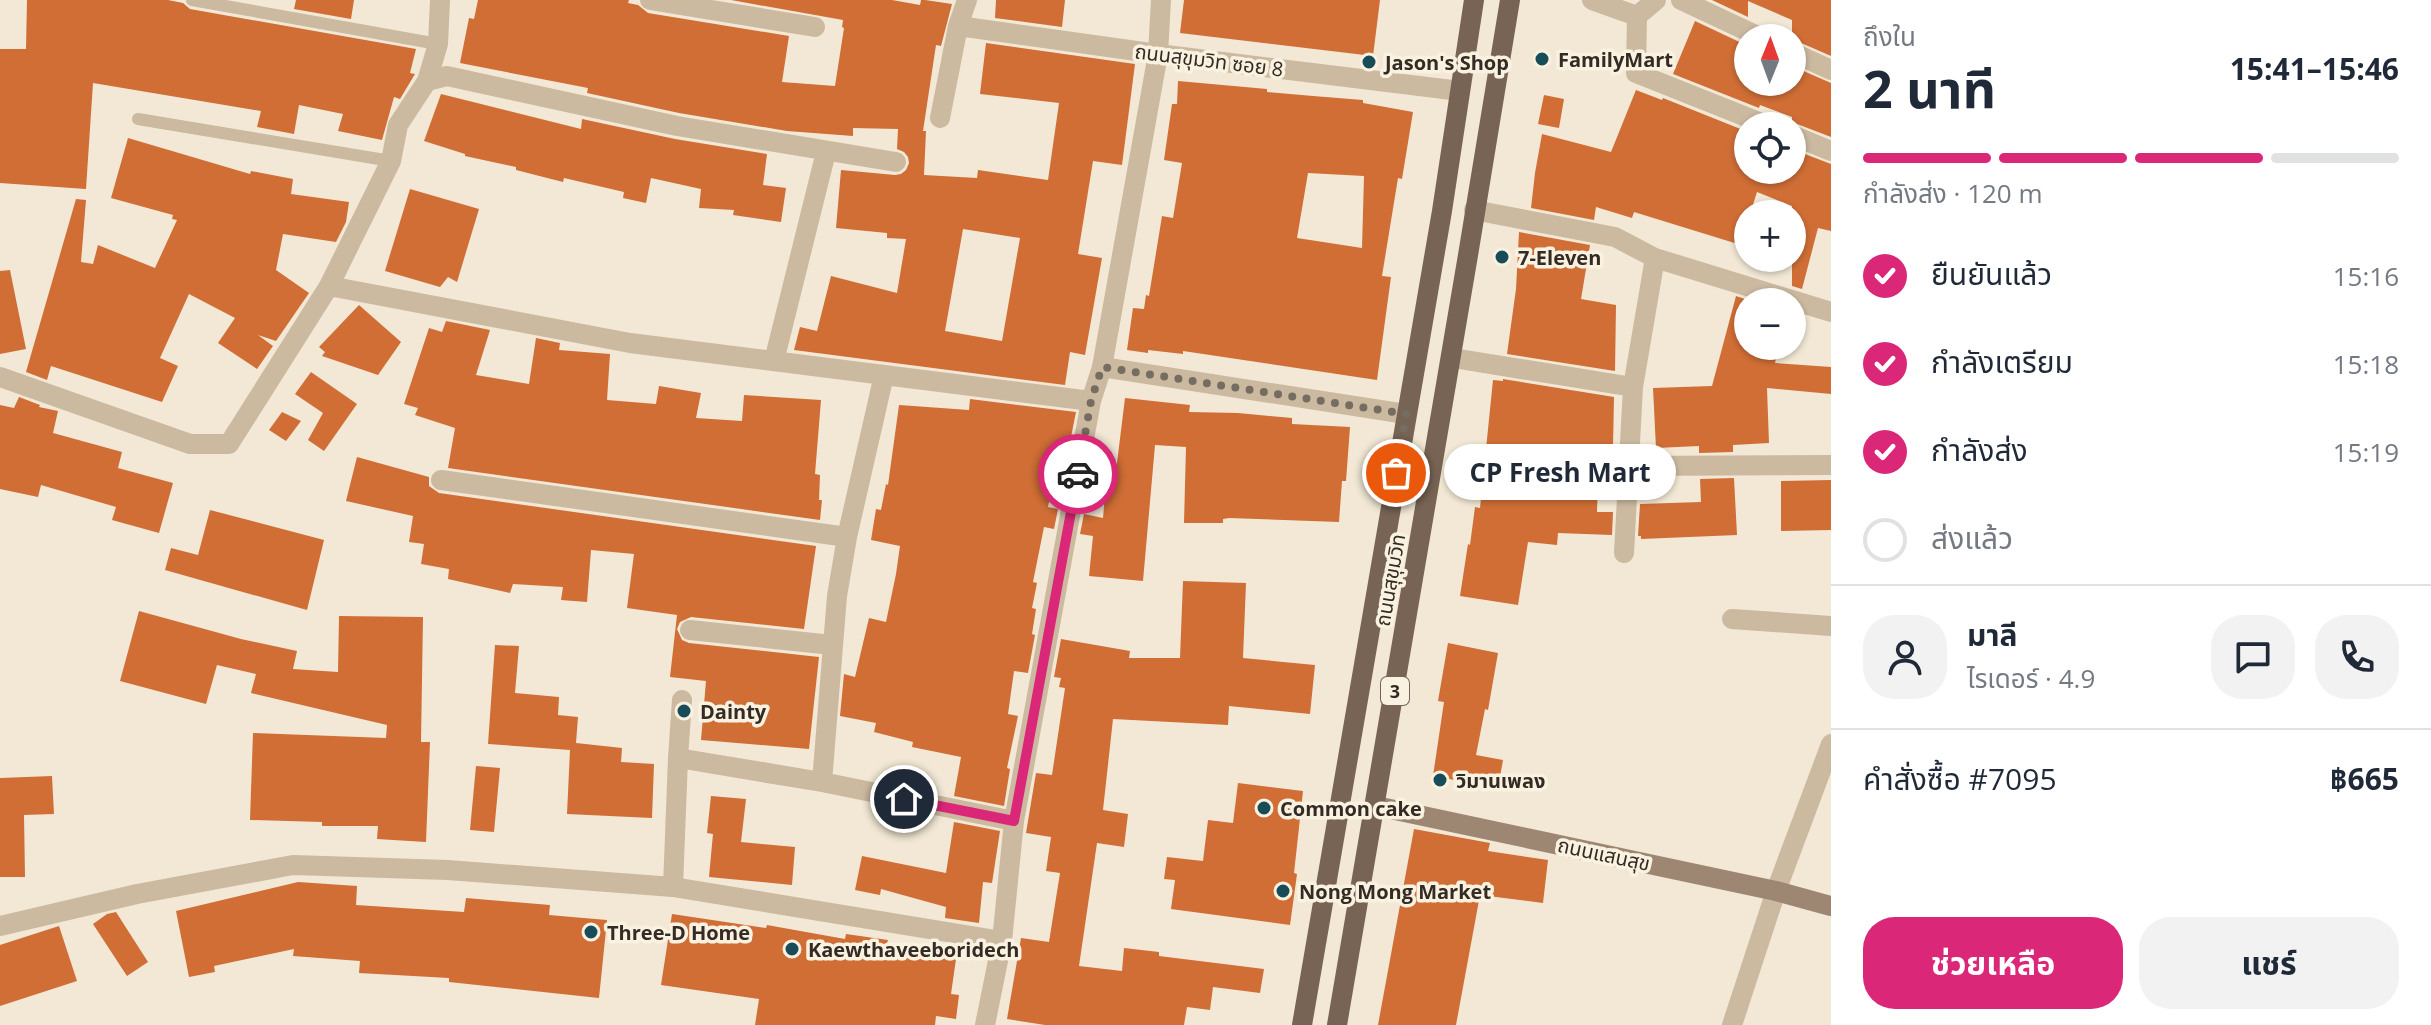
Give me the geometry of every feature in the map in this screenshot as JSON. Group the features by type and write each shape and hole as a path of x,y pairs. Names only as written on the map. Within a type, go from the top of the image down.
{"main road":[{"name":"ถนนสุขุมวิท","path":"1302,1025 1442,211 1474,0"},
{"name":"ถนนสุขุมวิท","path":"1337,1025 1453,358 1474,210 1510,0"},
{"name":"ถนนแสนสุข","path":"1376,806 1776,891 1831,906"}],"street":[{"path":"0,377 190,444 229,444 329,286 391,161 398,125 427,81 438,44 440,0"},
{"path":"650,0 815,27"},
{"path":"940,118 958,26 967,0"},
{"path":"985,1025 1002,941 1014,821 1091,401 1102,367 1158,54 1161,0"},
{"path":"1592,0 1637,16"},
{"path":"1656,0 1637,16 1636,73 1734,112"},
{"path":"1681,0 1734,25"},
{"name":"ถนนสุขุมวิท ซอย 8","path":"958,26 1460,91"},
{"path":"1806,58 1831,70"},
{"path":"427,81 447,76 677,126 896,162"},
{"path":"1806,141 1831,151"},
{"path":"774,361 826,152"},
{"path":"1474,210 1615,237 1655,258 1831,312"},
{"path":"1624,553 1633,387 1655,258"},
{"path":"329,286 630,343 1091,401"},
{"path":"1453,358 1633,387"},
{"path":"1102,367 1406,414"},
{"path":"822,782 832,645 847,537 884,375"},
{"path":"1628,466 1831,465"},
{"path":"441,480 847,537"},
{"path":"1732,619 1831,626"},
{"path":"690,630 832,645"},
{"path":"673,887 682,700"},
{"path":"1732,1025 1776,891 1831,744"},
{"path":"678,758 822,782 1014,821"},
{"path":"0,926 137,894 293,865 448,870 673,887 1002,941"}],"lane":[{"path":"192,0 438,44"},
{"path":"138,119 391,161"}],"building":[{"path":"27,0 168,0 183,3 190,9 416,49 410,73 415,74 400,99 394,97 382,140 338,131 343,114 299,105 294,134 257,127 261,111 93,83 86,189 0,183 0,49 26,49"},
{"path":"296,0 354,0 351,19 294,9"},
{"path":"478,0 629,0 628,3 638,5 648,13 789,36 782,82 835,86 843,20 731,0 892,0 920,5 921,0 925,0 952,4 941,46 936,45 923,131 926,131 924,175 977,178 978,170 1048,180 1059,103 980,94 986,43 1135,64 1122,165 1093,161 1078,254 1102,258 1085,355 1070,352 1065,385 794,350 800,327 817,331 831,276 897,293 906,239 887,238 887,233 836,228 841,170 895,175 906,170 908,157 897,149 898,129 853,128 853,136 787,131 679,113 587,93 588,88 460,63 469,18 474,19","holes":["963,229 1020,238 1002,341 945,331"]},
{"path":"996,0 1065,0 1062,27 995,18"},
{"path":"1184,0 1380,0 1373,56 1180,33"},
{"path":"1712,0 1831,0 1831,56 1806,45 1806,24 1792,24 1792,20 1748,1 1748,17"},
{"path":"1695,21 1734,39 1734,96 1806,96 1806,72 1831,83 1831,137 1806,127 1806,112 1779,112 1760,105 1759,108 1673,74"},
{"path":"1178,81 1363,100 1363,103 1413,112 1402,179 1398,178 1382,276 1391,277 1377,380 1183,351 1183,354 1127,350 1133,308 1144,309 1146,295 1149,296 1162,216 1173,218 1182,163 1164,160 1172,104 1177,104","holes":["1308,173 1364,176 1362,248 1297,238"]},
{"path":"1636,90 1734,126 1734,184 1806,184 1806,154 1831,164 1831,231 1818,228 1802,288 1792,286 1792,272 1806,272 1806,200 1777,200 1757,192 1754,200 1734,200 1734,243 1634,212 1632,218 1596,207 1594,220 1531,208 1542,134 1611,152"},
{"path":"441,94 581,129 582,119 767,154 763,185 786,188 781,222 733,215 734,210 699,208 701,189 651,178 646,203 623,198 624,192 564,178 563,182 516,170 516,167 465,156 424,141"},
{"path":"1544,95 1564,99 1559,128 1538,124"},
{"path":"128,138 250,174 251,171 293,179 291,194 349,202 346,222 336,242 283,234 276,270 309,293 276,341 258,335 273,346 257,369 218,343 235,318 189,294 160,358 178,366 162,402 51,366 47,380 26,372 76,199 86,200 81,262 93,264 98,245 155,268 177,220 172,219 173,215 111,198"},
{"path":"410,189 479,209 457,282 448,277 440,287 385,271"},
{"path":"1519,232 1590,245 1581,299 1616,305 1615,371 1507,354 1516,289"},
{"path":"10,270 26,349 0,354 0,271"},
{"path":"1734,304 1734,360 1776,360 1775,363 1831,367 1831,394 1767,388 1769,443 1733,445 1733,452 1699,453 1699,446 1656,448 1653,388 1712,386"},
{"path":"359,305 401,342 378,375 322,356 325,352 319,347"},
{"path":"446,321 490,330 476,375 529,384 536,338 560,343 559,350 610,354 607,400 656,404 659,386 701,393 696,418 742,421 744,395 821,400 815,474 820,475 820,520 448,468 455,428 415,415 418,408 404,404 429,328 442,332"},
{"path":"311,372 357,404 324,451 308,440 323,413 295,394"},
{"path":"1493,380 1614,397 1613,447 1599,447 1597,512 1613,512 1612,535 1558,533 1557,545 1528,542 1518,605 1460,596 1475,507 1480,508"},
{"path":"19,397 39,407 58,411 53,433 122,452 118,468 173,483 159,533 112,520 116,507 41,485 38,497 0,489 0,405 14,408"},
{"path":"1125,398 1190,405 1189,412 1292,418 1292,424 1350,427 1339,522 1229,518 1223,519 1223,523 1184,523 1186,447 1155,445 1143,581 1089,576 1093,536 1080,534 1084,514 1103,518 1107,470 1116,471"},
{"path":"970,399 1076,412 1068,452 1058,450 1048,507 1058,509 1054,529 1044,527 1033,582 1037,583 1032,608 1036,609 1032,634 1035,635 1028,673 1014,671 1008,714 1018,716 1007,768 1010,769 1004,806 954,796 961,757 912,747 913,742 874,732 876,723 840,716 844,674 855,677 869,618 886,622 896,574 900,546 871,540 876,509 881,510 888,485 899,405 969,410"},
{"path":"282,412 301,421 286,441 269,430"},
{"path":"357,457 429,477 429,486 439,493 816,546 804,629 691,617 680,622 677,629 682,640 689,643 819,657 809,749 701,740 706,681 670,677 677,615 627,608 634,554 591,550 587,602 561,600 563,587 513,584 510,593 448,579 449,569 421,564 424,544 409,542 413,516 346,501"},
{"path":"1734,478 1737,535 1641,539 1638,536 1640,504 1701,502 1700,479"},
{"path":"1831,480 1831,530 1781,531 1781,481"},
{"path":"210,510 324,540 307,610 165,570 171,548 198,555"},
{"path":"1183,581 1246,583 1243,658 1315,665 1310,714 1229,706 1228,725 1113,719 1103,810 1128,814 1124,847 1097,843 1079,966 1122,971 1124,948 1159,952 1159,956 1264,969 1260,993 1213,987 1210,1010 1187,1007 1184,1025 1045,1025 1007,1019 1021,938 1049,942 1060,873 1046,871 1051,837 1026,833 1036,773 1052,775 1065,688 1059,687 1061,678 1054,677 1061,639 1130,651 1129,658 1180,658"},
{"path":"139,611 297,651 293,669 338,672 339,616 423,617 421,742 430,742 426,842 377,839 378,826 322,826 322,822 250,820 253,733 386,738 387,725 251,693 256,674 217,665 206,704 120,681"},
{"path":"1448,643 1498,653 1476,755 1503,760 1498,788 1433,776 1444,702 1438,701"},
{"path":"495,645 519,646 515,693 559,697 558,715 578,717 576,743 622,748 621,762 654,764 652,818 567,814 570,750 488,744"},
{"path":"476,766 500,768 494,832 470,830"},
{"path":"52,776 54,814 24,815 25,877 0,877 0,778"},
{"path":"1238,783 1303,791 1290,925 1171,909 1175,880 1164,879 1167,857 1203,861 1208,820 1233,823"},
{"path":"711,796 746,799 741,842 795,847 792,885 709,877 713,834 707,833"},
{"path":"954,822 1000,831 992,883 983,882 979,923 945,918 946,907 881,889 880,895 855,890 862,856 946,873"},
{"path":"1414,829 1490,843 1488,851 1548,860 1543,903 1480,895 1456,1025 1378,1025"},
{"path":"298,882 357,886 356,905 464,912 466,898 550,905 549,915 607,920 599,998 449,982 449,978 359,973 360,961 293,956 294,949 214,966 215,972 189,977 176,911"},
{"path":"116,912 148,962 127,976 93,924"},
{"path":"672,914 766,928 767,925 845,939 846,934 957,952 951,994 959,995 956,1019 936,1016 935,1025 755,1025 759,999 661,985"},
{"path":"59,926 77,981 0,1006 0,945"}],"way so far":[{"path":"1078,474 1091,401 1102,367 1406,414 1396,473"}],"place":[{"name":"FamilyMart","path":"1542,59"},
{"name":"Jason's Shop","path":"1369,62"},
{"name":"7-Eleven","path":"1502,257"},
{"name":"CP Fresh Mart","path":"1396,473"},
{"name":"Dainty","path":"684,711"},
{"name":"วิมานเพลง","path":"1440,780"},
{"name":"Common cake","path":"1264,808"},
{"name":"Nong Mong Market","path":"1283,891"},
{"name":"Three-D Home","path":"591,932"},
{"name":"Kaewthaveeboridech","path":"792,949"}],"route":[{"path":"904,799 1014,821 1078,474"}]}
